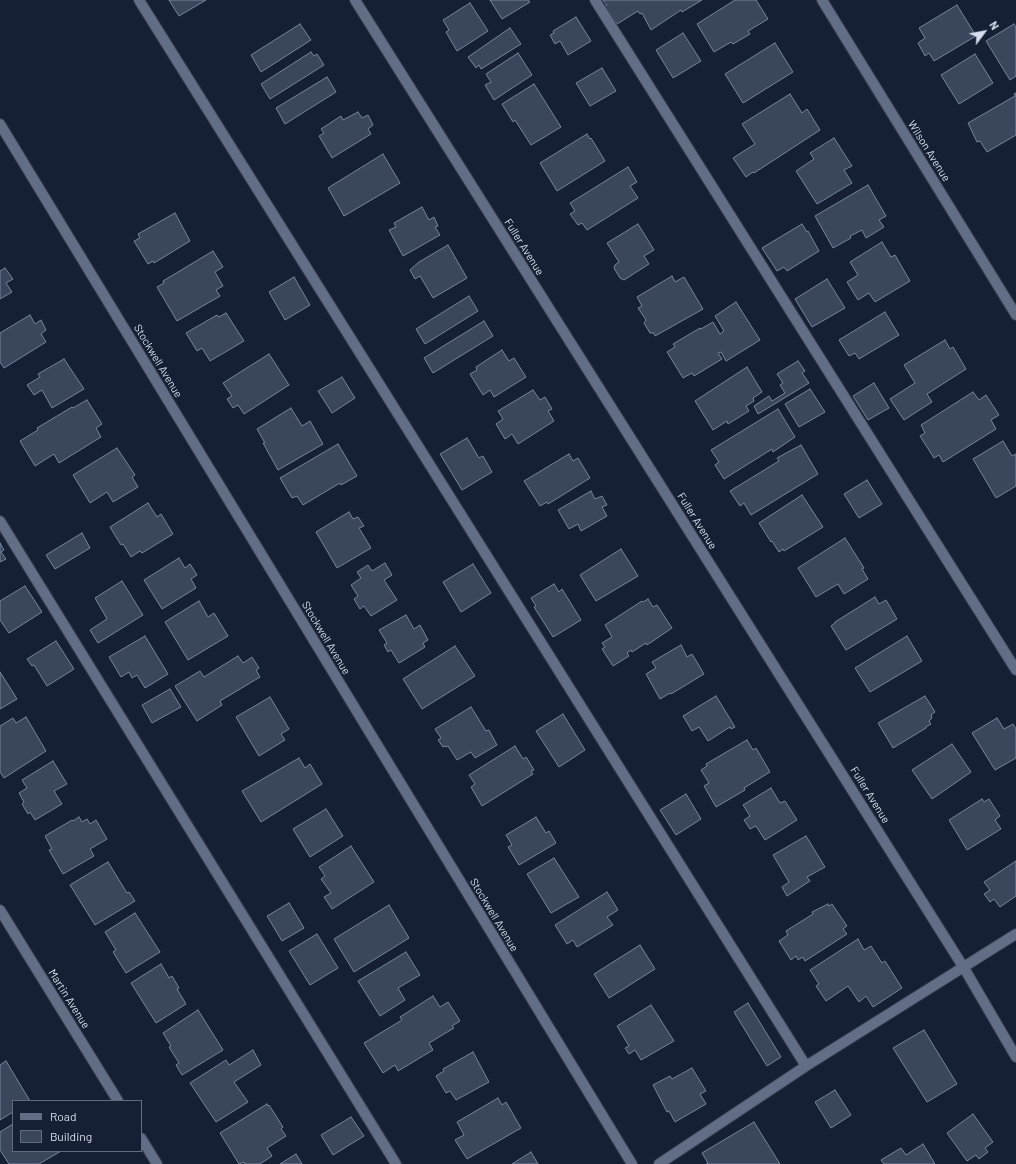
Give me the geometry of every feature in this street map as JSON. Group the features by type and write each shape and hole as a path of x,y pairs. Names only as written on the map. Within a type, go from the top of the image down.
{"street":[{"path":"139,0 806,1066"},
{"name":"Fuller Avenue","path":"355,0 964,968 1016,1057"},
{"path":"595,0 1016,670"},
{"name":"Wilson Avenue","path":"822,0 1016,315"},
{"name":"Stockwell Avenue","path":"0,124 632,1164"},
{"path":"0,521 396,1164"},
{"name":"Martin Avenue","path":"0,910 117,1100"},
{"path":"659,1164 806,1066 1016,934"},
{"path":"142,1140 157,1164"}],"building":[{"path":"169,0 206,0 179,16"},
{"path":"490,0 528,0 530,2 502,19"},
{"path":"603,0 702,0 682,12 681,10 651,30 642,13 640,14 638,11 617,24 605,6 607,5"},
{"path":"735,0 756,0 768,19 748,31 750,34 733,44 731,42 714,52 697,24"},
{"path":"470,3 488,31 457,51 446,32 449,30 443,20"},
{"path":"957,5 976,36 934,61 929,53 925,56 918,43 925,38 919,28"},
{"path":"576,17 591,41 568,55 560,41 555,44 550,35 554,33 553,31"},
{"path":"300,24 311,40 261,72 251,55"},
{"path":"1014,24 1016,27 1016,76 1010,80 986,41"},
{"path":"510,28 521,44 481,69 479,65 476,68 468,57"},
{"path":"683,33 701,61 673,78 656,50"},
{"path":"775,43 793,72 743,103 725,74"},
{"path":"311,52 314,56 317,54 324,65 270,99 261,84"},
{"path":"518,53 532,75 494,100 485,85 491,82 486,74"},
{"path":"975,54 993,83 959,104 941,75"},
{"path":"602,68 616,91 590,106 576,83"},
{"path":"327,77 336,92 285,124 276,108"},
{"path":"534,84 561,127 531,145 515,120 513,122 502,104"},
{"path":"1016,93 1016,135 987,152 980,141 977,142 968,123 1015,96 1014,94"},
{"path":"790,94 802,113 807,109 820,130 746,177 733,158 755,144 742,124"},
{"path":"358,112 362,118 368,115 373,125 368,129 371,134 332,158 319,136 324,133 321,129 341,116 343,120"},
{"path":"587,134 605,161 557,191 540,163"},
{"path":"834,138 852,166 844,170 852,183 817,204 796,171 814,159 810,153"},
{"path":"383,154 400,183 344,216 328,188"},
{"path":"628,167 637,182 630,186 638,198 587,230 582,223 578,225 570,214 575,211 570,203"},
{"path":"868,185 886,216 879,220 884,227 866,238 862,230 850,236 851,238 833,248 815,216"},
{"path":"422,207 429,220 434,217 438,226 435,227 440,235 403,256 389,230 396,227 394,223"},
{"path":"175,213 190,241 154,263 153,261 148,264 134,241 140,238 138,234"},
{"path":"638,224 654,250 644,256 649,264 624,280 620,278 614,268 619,262 607,243"},
{"path":"802,224 807,232 808,231 819,251 787,271 784,267 777,271 762,248"},
{"path":"882,242 891,257 895,255 910,281 875,302 869,293 858,300 847,282 858,275 850,262"},
{"path":"448,245 467,278 433,298 420,276 415,279 410,270 419,262"},
{"path":"213,251 223,267 215,272 223,286 216,290 220,296 177,321 157,287 164,283 163,281"},
{"path":"5,268 13,279 6,283 12,292 0,299 0,271"},
{"path":"672,276 675,282 684,277 703,309 655,336 654,333 650,333 644,323 646,320 638,308 642,306 637,297"},
{"path":"294,277 310,305 285,320 269,292"},
{"path":"827,279 845,308 812,327 795,299"},
{"path":"469,296 478,311 425,344 416,329"},
{"path":"736,302 760,340 726,361 721,352 718,353 722,359 694,376 692,373 683,378 667,352 675,347 673,344 713,322 720,334 724,331 715,316"},
{"path":"885,312 899,335 859,359 855,353 849,356 839,340"},
{"path":"226,313 244,341 210,361 202,348 197,351 186,333 217,315 219,317"},
{"path":"30,315 35,324 41,320 46,330 41,334 46,342 4,368 0,362 0,333"},
{"path":"484,321 493,336 433,373 424,358"},
{"path":"945,340 950,349 953,347 966,369 927,394 932,402 904,420 890,399 915,383 904,365"},
{"path":"502,350 509,361 514,358 526,377 494,397 490,390 483,395 470,374 477,370 476,367"},
{"path":"269,354 289,385 244,414 238,405 233,408 227,399 232,396 223,383"},
{"path":"64,359 84,389 52,408 42,390 34,395 27,385 40,377 38,374"},
{"path":"798,361 805,371 802,373 809,383 758,414 754,406 769,396 772,401 785,393 780,385 783,383 777,374"},
{"path":"747,367 762,392 753,398 754,401 746,406 749,411 728,424 727,421 713,430 695,401"},
{"path":"342,377 355,398 332,413 318,391"},
{"path":"874,383 889,408 868,420 853,396"},
{"path":"810,389 825,412 799,427 785,404"},
{"path":"533,390 540,400 545,397 552,409 548,411 554,421 518,444 512,434 505,439 496,424 503,419 498,411"},
{"path":"973,392 979,400 986,395 999,415 991,420 996,429 943,462 939,455 934,458 920,436 925,433 921,425"},
{"path":"87,400 102,424 96,428 101,437 59,463 54,454 35,466 20,441 38,430 37,428 72,407 73,408"},
{"path":"291,408 302,426 310,421 323,444 278,470 257,429"},
{"path":"778,409 795,437 773,452 772,449 724,479 715,465 719,462 711,450"},
{"path":"467,438 479,458 483,456 492,472 462,490 440,454"},
{"path":"1003,441 1012,456 1016,454 1016,486 996,498 973,459"},
{"path":"338,444 357,476 341,485 340,483 303,505 297,496 292,498 280,478"},
{"path":"801,445 818,474 751,515 744,503 740,506 730,491 779,461 777,458"},
{"path":"117,448 135,475 132,477 138,487 113,502 107,492 90,503 73,475"},
{"path":"569,454 573,461 578,458 590,478 548,504 547,502 540,506 524,481"},
{"path":"867,480 882,504 859,518 844,494"},
{"path":"591,491 595,499 602,496 607,505 602,507 607,516 581,531 578,524 569,529 558,510"},
{"path":"802,495 823,527 784,551 783,549 779,552 759,523"},
{"path":"148,503 157,517 161,514 173,534 142,553 140,551 131,557 123,544 121,545 110,527"},
{"path":"349,512 353,519 358,517 364,526 359,528 371,548 337,568 316,532"},
{"path":"82,533 90,548 55,569 46,555"},
{"path":"845,538 864,568 862,569 868,579 844,594 838,584 816,597 798,568"},
{"path":"0,543 4,550 1,552 6,559 0,562"},
{"path":"621,549 638,576 596,601 580,575"},
{"path":"179,558 185,568 190,564 197,575 191,579 196,588 162,609 144,580"},
{"path":"385,563 392,575 384,580 397,600 371,616 364,606 360,609 354,599 358,596 351,585 361,578 357,572 368,565 372,571"},
{"path":"473,564 491,593 461,612 443,582"},
{"path":"122,581 143,615 98,643 90,630 107,619 95,598"},
{"path":"554,584 559,592 562,589 581,620 553,637 534,607 536,606 531,598"},
{"path":"25,586 42,612 9,633 0,620 0,601"},
{"path":"875,597 879,604 886,600 897,619 846,650 831,626"},
{"path":"648,599 653,607 657,605 672,628 647,645 646,643 632,652 631,650 627,653 629,656 613,666 602,649 605,647 602,643 612,637 605,625 642,601 643,602"},
{"path":"199,601 208,617 214,613 228,636 188,660 165,622"},
{"path":"406,615 414,629 420,625 428,640 423,643 425,647 399,663 391,650 388,652 384,645 387,643 379,630"},
{"path":"145,636 168,674 145,688 137,675 132,678 129,672 121,677 109,657"},
{"path":"907,636 922,661 870,692 855,668"},
{"path":"56,641 74,669 47,686 34,665 32,666 27,659"},
{"path":"681,645 687,657 692,654 704,674 660,699 646,674 656,668 652,662"},
{"path":"455,646 475,676 422,709 403,679"},
{"path":"238,656 243,663 252,657 259,668 256,670 260,677 220,701 222,705 197,721 175,686 200,671 204,677"},
{"path":"0,672 17,699 0,709"},
{"path":"170,689 181,707 152,723 142,705"},
{"path":"716,696 735,727 731,729 730,727 708,741 699,727 692,731 683,716"},
{"path":"925,696 935,712 931,715 932,718 929,721 931,724 893,748 878,723"},
{"path":"270,697 289,729 281,734 285,740 259,756 236,717"},
{"path":"471,707 486,731 489,730 497,745 475,758 471,752 457,760 448,746 443,747 438,740 441,738 435,729"},
{"path":"563,714 585,750 559,767 536,731"},
{"path":"26,717 46,751 4,778 0,772 0,726 13,718 16,723"},
{"path":"997,718 1004,729 1013,724 1016,729 1016,758 995,770 972,733"},
{"path":"747,740 753,750 756,748 770,772 744,788 745,790 716,807 704,786 709,783 701,770 707,766 706,764"},
{"path":"952,744 971,772 932,799 912,770"},
{"path":"515,746 523,759 526,757 534,770 531,771 533,774 482,806 471,787 475,784 469,775"},
{"path":"299,758 305,768 310,764 322,784 261,822 242,791"},
{"path":"53,761 67,784 54,791 62,804 35,820 30,812 28,814 22,804 24,802 19,793 27,788 22,780"},
{"path":"771,788 780,803 785,801 797,820 765,840 756,826 750,829 744,820 750,816 743,805"},
{"path":"686,794 701,819 676,835 660,810"},
{"path":"982,799 984,802 989,799 1000,816 995,820 1001,829 967,850 949,820"},
{"path":"326,809 343,836 310,857 293,829"},
{"path":"79,817 82,822 87,819 90,824 96,820 107,839 90,849 94,856 63,874 49,850 52,849 45,836"},
{"path":"536,817 546,833 549,831 556,843 519,865 508,847 512,845 506,835"},
{"path":"806,836 825,867 807,877 810,881 787,896 782,887 789,882 773,855"},
{"path":"351,846 374,882 332,909 324,897 331,893 321,879 325,876 319,867"},
{"path":"554,858 579,897 551,913 527,874"},
{"path":"1016,861 1016,896 1000,907 994,899 990,902 984,894 990,890 984,882"},
{"path":"108,862 127,893 129,892 135,901 95,925 70,885"},
{"path":"607,892 618,910 607,917 613,925 577,947 573,940 567,944 555,925"},
{"path":"289,903 304,928 282,941 267,916"},
{"path":"828,904 829,906 832,904 847,926 843,929 847,934 805,961 803,957 798,960 796,956 791,960 779,941 788,935 786,931 813,914 812,912"},
{"path":"389,905 409,938 354,972 334,939"},
{"path":"135,913 160,952 126,973 113,952 116,950 105,932"},
{"path":"317,934 338,968 310,985 289,951"},
{"path":"858,939 864,950 871,946 882,963 885,961 902,988 873,1007 866,996 859,1002 848,986 826,1001 816,986 819,984 810,970"},
{"path":"640,945 655,969 609,998 594,974"},
{"path":"406,952 420,975 398,988 405,1000 380,1016 358,981"},
{"path":"161,964 169,978 172,976 179,988 177,989 186,1004 156,1023 131,983"},
{"path":"433,996 440,1007 448,1002 460,1021 452,1026 454,1028 429,1043 433,1050 398,1071 395,1065 383,1073 364,1043 402,1020 400,1017"},
{"path":"748,1003 781,1057 767,1066 734,1012"},
{"path":"651,1005 674,1041 641,1060 635,1050 629,1054 625,1048 629,1046 617,1026"},
{"path":"198,1010 223,1050 182,1075 176,1065 179,1063 169,1047 171,1046 163,1033"},
{"path":"924,1030 957,1084 927,1102 893,1048"},
{"path":"253,1050 261,1065 234,1082 248,1102 216,1122 190,1083 226,1060 229,1065"},
{"path":"473,1052 489,1082 456,1100 450,1091 446,1093 436,1076 444,1071 443,1069"},
{"path":"6,1061 29,1100 12,1100 12,1113 0,1120 0,1065"},
{"path":"692,1068 706,1091 700,1094 706,1104 675,1122 669,1111 667,1112 653,1085 670,1076 672,1079"},
{"path":"835,1090 851,1115 831,1128 815,1102"},
{"path":"498,1098 502,1105 506,1102 521,1128 467,1159 455,1140 464,1135 457,1122"},
{"path":"267,1104 283,1127 281,1129 286,1136 267,1148 272,1156 260,1164 245,1164 244,1162 239,1164 220,1133"},
{"path":"973,1114 993,1142 985,1148 988,1152 979,1159 976,1155 967,1161 947,1133"},
{"path":"351,1117 364,1136 333,1155 321,1135"},
{"path":"754,1122 780,1164 706,1164 708,1163 702,1153"},
{"path":"12,1125 12,1152 59,1152 39,1164 9,1164 0,1150 0,1132"},
{"path":"923,1144 935,1164 884,1164 881,1160 901,1148 906,1155"},
{"path":"531,1152 538,1164 512,1164"},
{"path":"296,1154 302,1164 280,1164"}]}
